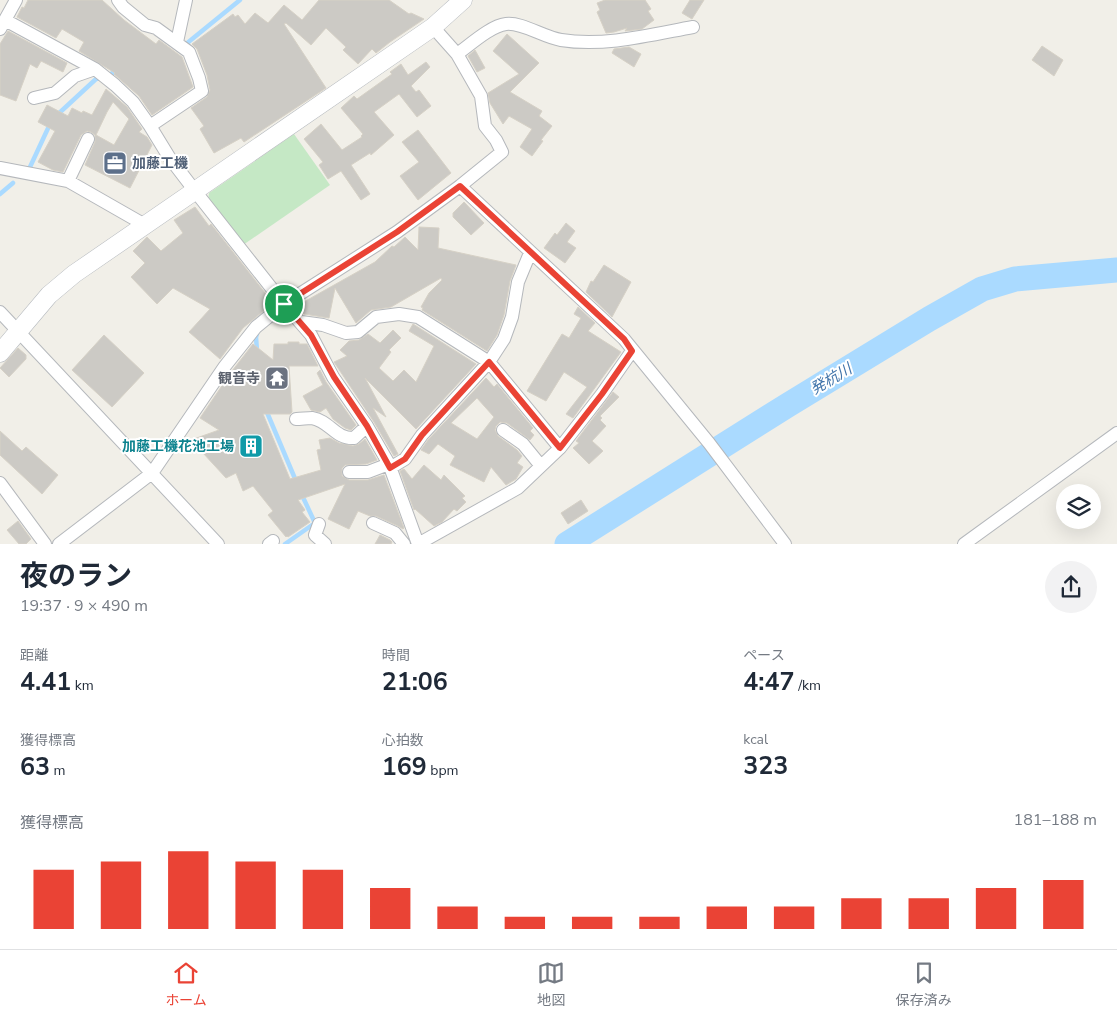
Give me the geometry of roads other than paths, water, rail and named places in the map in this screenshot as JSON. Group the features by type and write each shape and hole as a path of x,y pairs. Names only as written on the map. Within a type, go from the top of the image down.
{"street":[{"path":"16,0 2,24 95,70 113,83 133,102 169,157 195,192 311,335 334,377 367,426 390,466 418,544 518,488 560,448 602,394 632,351"},
{"path":"118,0 123,7 145,25 156,28 189,52 199,78 202,91 150,126"},
{"path":"177,42 186,0"},
{"path":"0,352 61,283 401,48 433,28 462,0"},
{"path":"458,54 494,28 505,24 516,25 560,40 584,41 621,40 693,28"},
{"path":"59,544 152,473 225,366 256,327 284,304 397,232 460,186 502,152 496,140 485,126 481,96 458,54 433,28"},
{"path":"34,98 55,93 75,76 95,70"},
{"path":"68,182 88,139"},
{"path":"0,168 68,182 145,225"},
{"path":"460,186 624,339 709,443 785,544"},
{"path":"349,472 368,472 390,466 405,459 422,435 489,362 504,339 512,317 518,282 530,253"},
{"path":"0,312 218,544"},
{"path":"301,322 323,325 346,333 358,332 376,317 398,314 418,317 489,362 560,448"},
{"path":"296,420 312,418 327,424 345,439 354,438 367,426"},
{"path":"504,430 523,444 541,466"},
{"path":"964,544 1117,433"},
{"path":"0,483 45,544"},
{"path":"373,523 396,533 404,544"},
{"path":"318,524 315,535 325,544"}],"waterway":[{"path":"186,44 240,0"},
{"path":"56,116 96,79 111,75 116,67"},
{"path":"30,167 50,124"},
{"path":"0,194 13,183"},
{"name":"発杭川","path":"567,544 788,405 982,289 1015,279 1117,270"},
{"path":"257,334 257,351"},
{"path":"266,410 296,481"},
{"path":"285,544 315,523 301,493"}],"place":[{"name":"加藤工機","path":"115,163"},
{"name":"観音寺","path":"277,378"},
{"name":"加藤工機花池工場","path":"251,446"}]}
